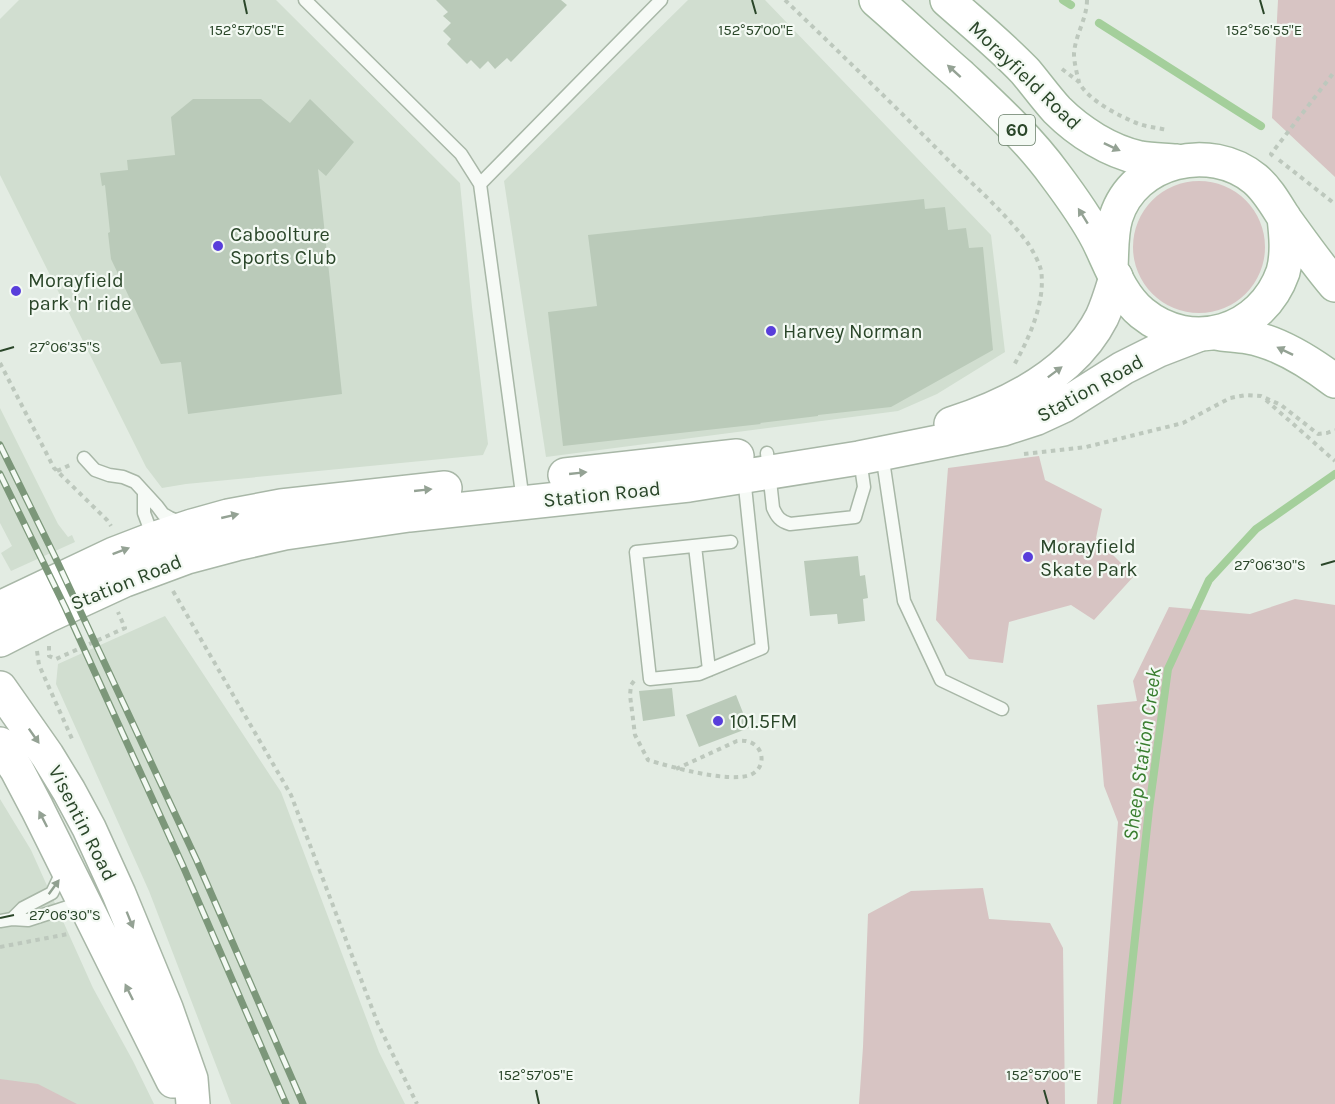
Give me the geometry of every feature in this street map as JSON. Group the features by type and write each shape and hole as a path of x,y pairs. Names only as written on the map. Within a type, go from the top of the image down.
{"main road":[{"name":"60","path":"876,0 1005,117 1031,144 1076,204 1129,298 1142,313 1159,324 1178,331 1250,337 1268,343 1314,366 1335,381"},
{"name":"Morayfield Road","path":"947,0 1007,54 1057,110 1090,137 1141,158 1176,146"},
{"name":"60","path":"1114,272 1113,233 1122,203 1141,180 1153,171 1176,146 1199,159 1220,161 1240,169 1256,180 1335,285"},
{"name":"60","path":"1206,334 1242,323 1260,309 1275,291 1283,270 1287,246 1284,218"},
{"name":"Station Road","path":"866,451 893,438 968,418 1005,402 1058,372 1078,352 1103,315 1114,272"},
{"name":"Station Road","path":"0,608 153,538 236,543 409,514 521,491 688,485 760,467 969,437 1037,418 1063,406 1123,368 1160,350 1206,334"},
{"name":"Station Road","path":"0,640 125,580 190,542"},
{"name":"Visentin Road","path":"0,688 47,755 89,828 166,1008 191,1079 191,1104"},
{"name":"Visentin Road","path":"0,744 17,770 66,864 174,1084 191,1104"}],"lane":[{"path":"305,0 461,154 480,184 521,491"},
{"path":"480,184 661,0"},
{"path":"760,467 773,508 782,522 790,524 855,517 864,487 866,451"},
{"path":"866,451 904,601 941,680 1002,709"},
{"path":"84,458 95,470 135,482 190,542"},
{"path":"731,542 636,552 650,679 699,674 762,648 760,467"},
{"path":"144,492 144,513 153,538"},
{"path":"695,546 709,670"},
{"path":"6,920 52,893 66,864"},
{"path":"6,920 28,920 68,907 88,909"}],"path":[{"path":"785,0 923,134 1029,244 1041,268 1042,291 1023,348 1012,368"},
{"path":"1087,0 1074,56 1080,83 1096,101 1176,146"},
{"path":"1271,154 1335,71"},
{"path":"1262,150 1271,154 1335,204"},
{"path":"1271,154 1285,172"},
{"path":"0,363 54,468 114,530"},
{"path":"1022,454 1086,447 1183,423 1230,398 1246,395 1261,396 1281,405 1318,434 1327,434 1335,430"},
{"path":"1261,396 1335,462"},
{"path":"168,583 291,795 378,1024 417,1104"},
{"path":"48,642 49,656 56,659 125,628"},
{"path":"37,646 39,665"},
{"path":"650,679 635,681 631,685 630,694 634,735 648,760 676,769 724,777 748,776 759,768 760,754 757,745 745,740 737,741 676,769"}],"shaded area":[{"path":"19,0 276,0 460,183 488,444 483,455 162,488 146,467 0,175 0,19"},
{"path":"688,0 765,0 991,235 1005,352 937,394 898,411 546,457 504,181"},
{"path":"1278,0 1335,0 1335,177 1272,118"},
{"path":"1199,181 1224,186 1245,201 1260,222 1265,247 1260,272 1245,293 1224,308 1199,313 1174,308 1153,293 1138,272 1133,247 1138,222 1153,201 1174,186"},
{"path":"0,408 58,524 68,537 72,535 75,542 11,571 1,553 12,546 0,523"},
{"name":"Morayfield Skate Park","path":"1039,456 1045,480 1102,509 1096,538 1134,576 1094,620 1071,605 1009,622 1003,663 969,659 936,620 948,468"},
{"path":"1295,599 1335,605 1335,1104 1097,1104 1118,822 1104,786 1097,705 1137,701 1133,681 1169,607 1250,614"},
{"path":"165,616 281,792 379,1052 405,1104 231,1104 149,891 56,684 58,664"},
{"path":"0,799 31,850 93,988 154,1104 0,1104"},
{"path":"983,888 989,919 1050,923 1063,948 1065,1104 859,1104 868,914 911,891"},
{"path":"0,1079 38,1084 77,1104 0,1104"}],"building":[{"path":"436,0 561,0 567,5 511,62 507,58 495,69 488,61 480,69 471,60 467,64 447,44 451,39 443,31 451,23 443,16 448,12"},
{"name":"Caboolture Sports Club","path":"193,99 261,99 290,123 310,99 354,142 326,176 318,169 342,394 188,414 181,362 161,364 111,259 105,185 102,186 100,173 128,170 127,160 175,155 171,117"},
{"name":"Harvey Norman","path":"924,199 925,209 945,207 948,230 966,228 969,248 983,247 993,350 891,407 563,446 548,312 597,306 588,235"},
{"path":"858,556 860,576 865,575 868,598 863,599 865,621 838,624 837,614 810,616 804,561"},
{"path":"672,688 675,716 643,721 639,691"},
{"name":"101.5FM","path":"736,695 749,728 699,747 686,715"}],"waterway":[{"path":"1063,0 1071,5"},
{"path":"1099,23 1261,126"},
{"name":"Sheep Station Creek","path":"1117,1104 1149,809 1168,669 1209,580 1256,529 1335,474"}],"railway":[{"path":"0,445 56,559 197,861 303,1104"},
{"path":"0,474 65,607 183,866 286,1104"}],"place":[{"name":"Caboolture Sports Club","path":"218,246"},
{"name":"Morayfield park 'n' ride","path":"16,291"},
{"name":"Harvey Norman","path":"771,331"},
{"name":"Morayfield Skate Park","path":"1028,557"},
{"name":"101.5FM","path":"718,721"}]}
